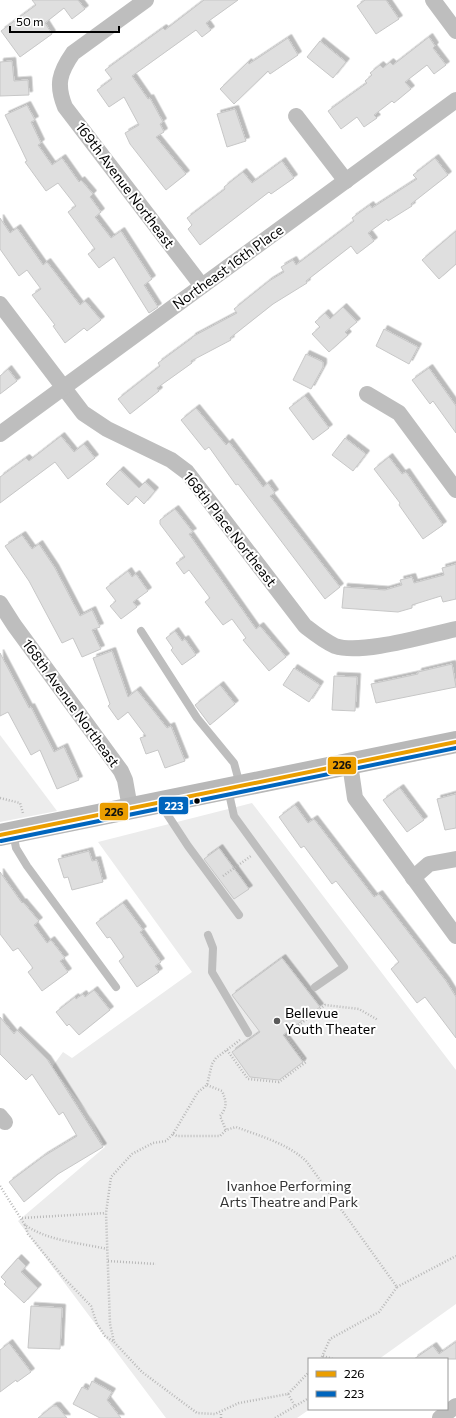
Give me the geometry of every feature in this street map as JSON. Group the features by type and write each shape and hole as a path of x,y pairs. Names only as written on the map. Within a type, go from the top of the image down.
{"street":[{"name":"169th Avenue Northeast","path":"146,0 73,53 64,65 59,78 60,95 65,107 202,286"},
{"path":"433,0 456,31"},
{"name":"Northeast 16th Place","path":"0,434 456,100"},
{"path":"296,116 346,180"},
{"name":"168th Place Northeast","path":"0,304 83,413 107,430 171,460 187,472 305,626 324,640 337,646 365,648 456,629"},
{"path":"367,394 399,413 456,490"},
{"name":"168th Avenue Northeast","path":"0,603 14,626 121,771 125,780 130,808"},
{"path":"12,828 164,802 456,742"},
{"path":"350,764 354,798 456,936"},
{"path":"413,878 429,864 456,859"},
{"path":"440,1418 456,1406"}],"lane":[{"path":"141,632 197,718 234,763 234,816 258,852 344,967 315,987"},
{"path":"164,802 167,814 214,882 239,915"},
{"path":"12,828 16,848 27,866 116,987"},
{"path":"208,935 213,948 212,972 248,1033"}],"path":[{"path":"0,798 20,803 12,828"},
{"path":"214,882 258,852"},
{"path":"227,1050 248,1079 279,1082 306,1062 286,1036 325,1005 359,1009 378,1020"},
{"path":"114,1342 110,1324 106,1213 111,1177 132,1154 152,1143 166,1141 173,1134 198,1092 207,1085 216,1058 248,1033"},
{"path":"207,1085 222,1091 227,1101 225,1111 220,1116 226,1130"},
{"path":"173,1134 177,1136 220,1136 226,1130 236,1127 298,1154 307,1162 397,1287"},
{"path":"0,1186 22,1218 28,1234 64,1278 91,1306 97,1324 105,1336 114,1342 142,1372 197,1413 215,1414 239,1403 288,1394 308,1373"},
{"path":"22,1218 106,1213"},
{"path":"25,1225 52,1237 107,1249"},
{"path":"330,1358 323,1356 330,1339 379,1312 397,1287 456,1256"},
{"path":"108,1261 156,1264"},
{"path":"288,1394 295,1406"},
{"path":"275,1418 308,1399"},
{"path":"221,1412 221,1418"}],"green space":[{"path":"0,735 57,811 0,822"},
{"name":"Ivanhoe Performing Arts Theatre and Park","path":"252,803 456,1070 456,1304 380,1358 308,1358 309,1410 297,1418 166,1418 18,1221 105,1147 89,1114 52,1067 63,1052 72,1058 192,972 98,842"}],"building":[{"path":"32,0 78,0 85,9 72,19 64,8 45,23 52,34 20,57 1,31 36,5"},
{"path":"204,0 238,0 206,23 211,30 202,37 196,30 132,76 148,99 150,98 163,122 160,124 164,132 156,137 186,174 166,190 130,144 125,133 139,125 124,97 109,107 97,90 112,79 105,70 163,28 165,30"},
{"path":"365,0 386,0 399,19 376,34 357,6"},
{"path":"429,37 435,46 433,48 446,65 434,74 427,65 405,82 411,89 394,103 392,101 374,115 377,118 364,127 357,117 341,129 328,111 367,83 365,81 372,75 370,73 380,65 383,68 390,62 393,65"},
{"path":"288,38 298,55 270,74 268,71 234,104 220,89 248,62 249,64"},
{"path":"320,41 346,62 333,78 307,57"},
{"path":"12,61 14,81 28,80 29,95 0,96 0,62"},
{"path":"27,105 35,120 31,122 41,143 38,145 52,165 62,158 79,182 81,180 93,194 90,197 101,212 95,217 111,238 121,231 152,279 144,285 158,307 149,313 114,257 99,268 88,254 95,249 68,212 76,206 58,183 46,191 25,162 27,161 5,115"},
{"path":"235,109 246,141 227,147 217,114"},
{"path":"435,158 448,175 411,204 412,206 388,221 387,219 368,233 374,241 357,254 351,246 306,281 307,283 273,304 230,338 231,340 191,361 192,363 157,388 159,391 130,414 118,399 160,366 158,363 192,337 237,313 234,309 269,281 284,272 281,267 293,260 296,265 354,221 352,218 370,205 372,208 417,179 413,175"},
{"path":"282,161 294,178 271,194 269,192 200,245 188,229 192,225 187,218 225,189 224,187 243,172 252,183"},
{"path":"0,218 10,233 17,228 43,265 47,262 80,305 85,301 101,320 87,331 84,328 65,343 53,326 55,325 32,295 41,289 27,270 19,276 0,249"},
{"path":"456,231 456,264 439,279 422,260"},
{"path":"343,307 357,322 345,332 348,335 329,352 312,334 320,327 315,322 325,313 330,319"},
{"path":"384,329 418,347 409,364 376,346"},
{"path":"306,354 323,362 323,367 311,389 293,380"},
{"path":"429,368 456,406 456,433 433,401 430,404 412,380"},
{"path":"8,369 17,381 0,394 0,376"},
{"path":"305,396 329,428 313,440 289,408"},
{"path":"196,408 226,445 229,442 263,487 268,483 275,493 270,496 340,587 325,599 238,484 236,485 209,447 205,450 181,420"},
{"path":"61,436 74,452 84,444 95,458 68,479 55,462 0,503 0,477 26,458 29,461"},
{"path":"345,438 366,454 353,471 332,455"},
{"path":"389,457 402,474 406,472 443,525 423,539 399,505 400,503 374,469"},
{"path":"120,470 139,488 145,482 155,491 144,504 136,496 128,505 106,484"},
{"path":"175,509 193,532 189,534 256,629 260,626 286,657 269,671 243,640 246,638 232,619 223,625 205,602 210,598 189,570 184,574 176,563 185,557 160,524 160,520"},
{"path":"22,535 32,549 39,544 55,568 80,616 92,610 100,627 92,630 101,649 82,657 73,638 62,643 29,581 5,546"},
{"path":"456,564 456,599 443,602 441,596 412,605 412,608 398,612 342,608 344,587 385,590 402,585 400,580 412,577 414,583 444,575 442,568"},
{"path":"128,571 132,577 136,574 148,591 133,602 137,607 121,619 110,606 116,601 106,588"},
{"path":"175,631 182,641 185,639 196,655 182,665 171,650 173,648 166,638"},
{"path":"112,651 128,697 137,690 167,728 171,726 185,761 165,768 158,750 146,754 140,738 146,736 128,712 118,720 108,706 110,704 93,658"},
{"path":"0,653 29,708 31,707 54,752 64,747 79,780 57,789 40,750 31,755 8,712 0,716"},
{"path":"452,664 456,687 376,703 371,684 418,674 418,672"},
{"path":"294,668 320,685 309,702 283,685"},
{"path":"334,676 357,677 355,711 332,710"},
{"path":"220,685 235,704 210,725 195,705"},
{"path":"400,788 424,820 407,832 383,800"},
{"path":"456,794 456,828 445,830 437,799"},
{"path":"295,805 308,823 314,819 374,897 379,894 446,981 456,997 456,1038 425,997 417,1003 391,969 399,962 336,881 332,884 304,846 301,848 279,817"},
{"path":"219,848 249,889 234,899 204,859"},
{"path":"89,851 92,861 97,860 103,882 72,890 68,877 64,878 58,859"},
{"path":"0,872 22,903 23,902 39,921 34,925 47,943 51,940 65,958 60,961 68,972 42,991 28,972 33,968 18,948 13,951 0,934"},
{"path":"123,903 143,930 140,932 161,962 155,966 159,972 137,987 119,961 124,957 110,937 107,938 96,923"},
{"name":"Bellevue Youth Theater","path":"282,958 320,1007 283,1035 303,1062 279,1080 250,1077 232,1052 260,1032 232,995"},
{"path":"94,990 110,1010 79,1035 69,1024 67,1026 56,1012 75,997 76,999 83,994 85,997"},
{"path":"0,1017 14,1034 17,1030 47,1059 103,1147 58,1174 24,1202 9,1182 44,1156 77,1136 63,1112 59,1115 32,1074 26,1080 0,1054"},
{"path":"18,1258 26,1266 21,1272 38,1288 24,1303 4,1284 6,1282 1,1277"},
{"path":"31,1306 62,1308 60,1349 28,1348"},
{"path":"456,1342 456,1359 415,1358 433,1346 439,1354"},
{"path":"9,1343 31,1372 17,1382 16,1380 0,1392 0,1350"},
{"path":"92,1381 112,1392 107,1400 121,1418 100,1418 73,1404 82,1387 88,1390"},
{"path":"53,1406 57,1406 67,1418 38,1418"}],"transit line":[{"name":"226","path":"0,835 456,742"},
{"name":"223","path":"1,841 456,748"}],"place":[{"name":"Bellevue Youth Theater","path":"277,1021"}]}
